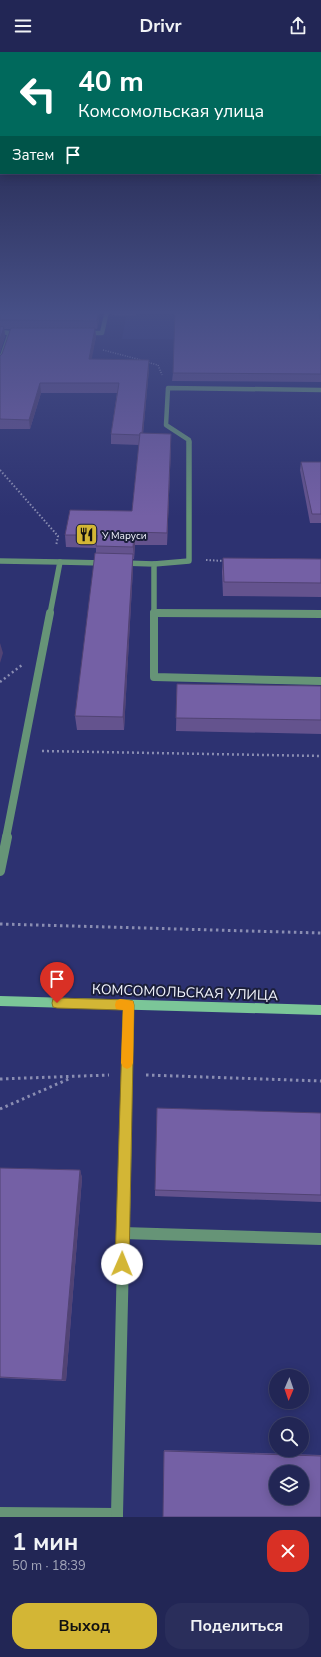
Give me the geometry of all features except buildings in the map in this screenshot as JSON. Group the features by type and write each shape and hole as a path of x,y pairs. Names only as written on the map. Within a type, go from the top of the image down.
{"main road":[{"name":"КОМСОМОЛЬСКАЯ УЛИЦА","path":"0,1001 321,1010"}],"lane":[{"path":"115,563 154,564 189,561 190,440 166,425 168,388 321,390"},
{"path":"0,561 107,563"},
{"path":"0,871 23,751 56,562"},
{"path":"154,564 154,677 321,681"},
{"path":"154,612 321,614"},
{"path":"0,1513 117,1515 129,1005"},
{"path":"123,1232 321,1239"}],"path":[{"path":"164,379 168,388"},
{"path":"0,470 58,536 56,562"},
{"path":"189,561 230,561"},
{"path":"23,751 321,756"},
{"path":"0,924 321,933"},
{"path":"0,1079 127,1074 321,1081"},
{"path":"0,1109 73,1077"}],"slow traffic":[{"path":"120,1005 129,1005 127,1063"}],"place":[{"name":"У Маруси","path":"86,535"}],"route":[{"path":"57,1003 129,1005 122,1264"}]}
